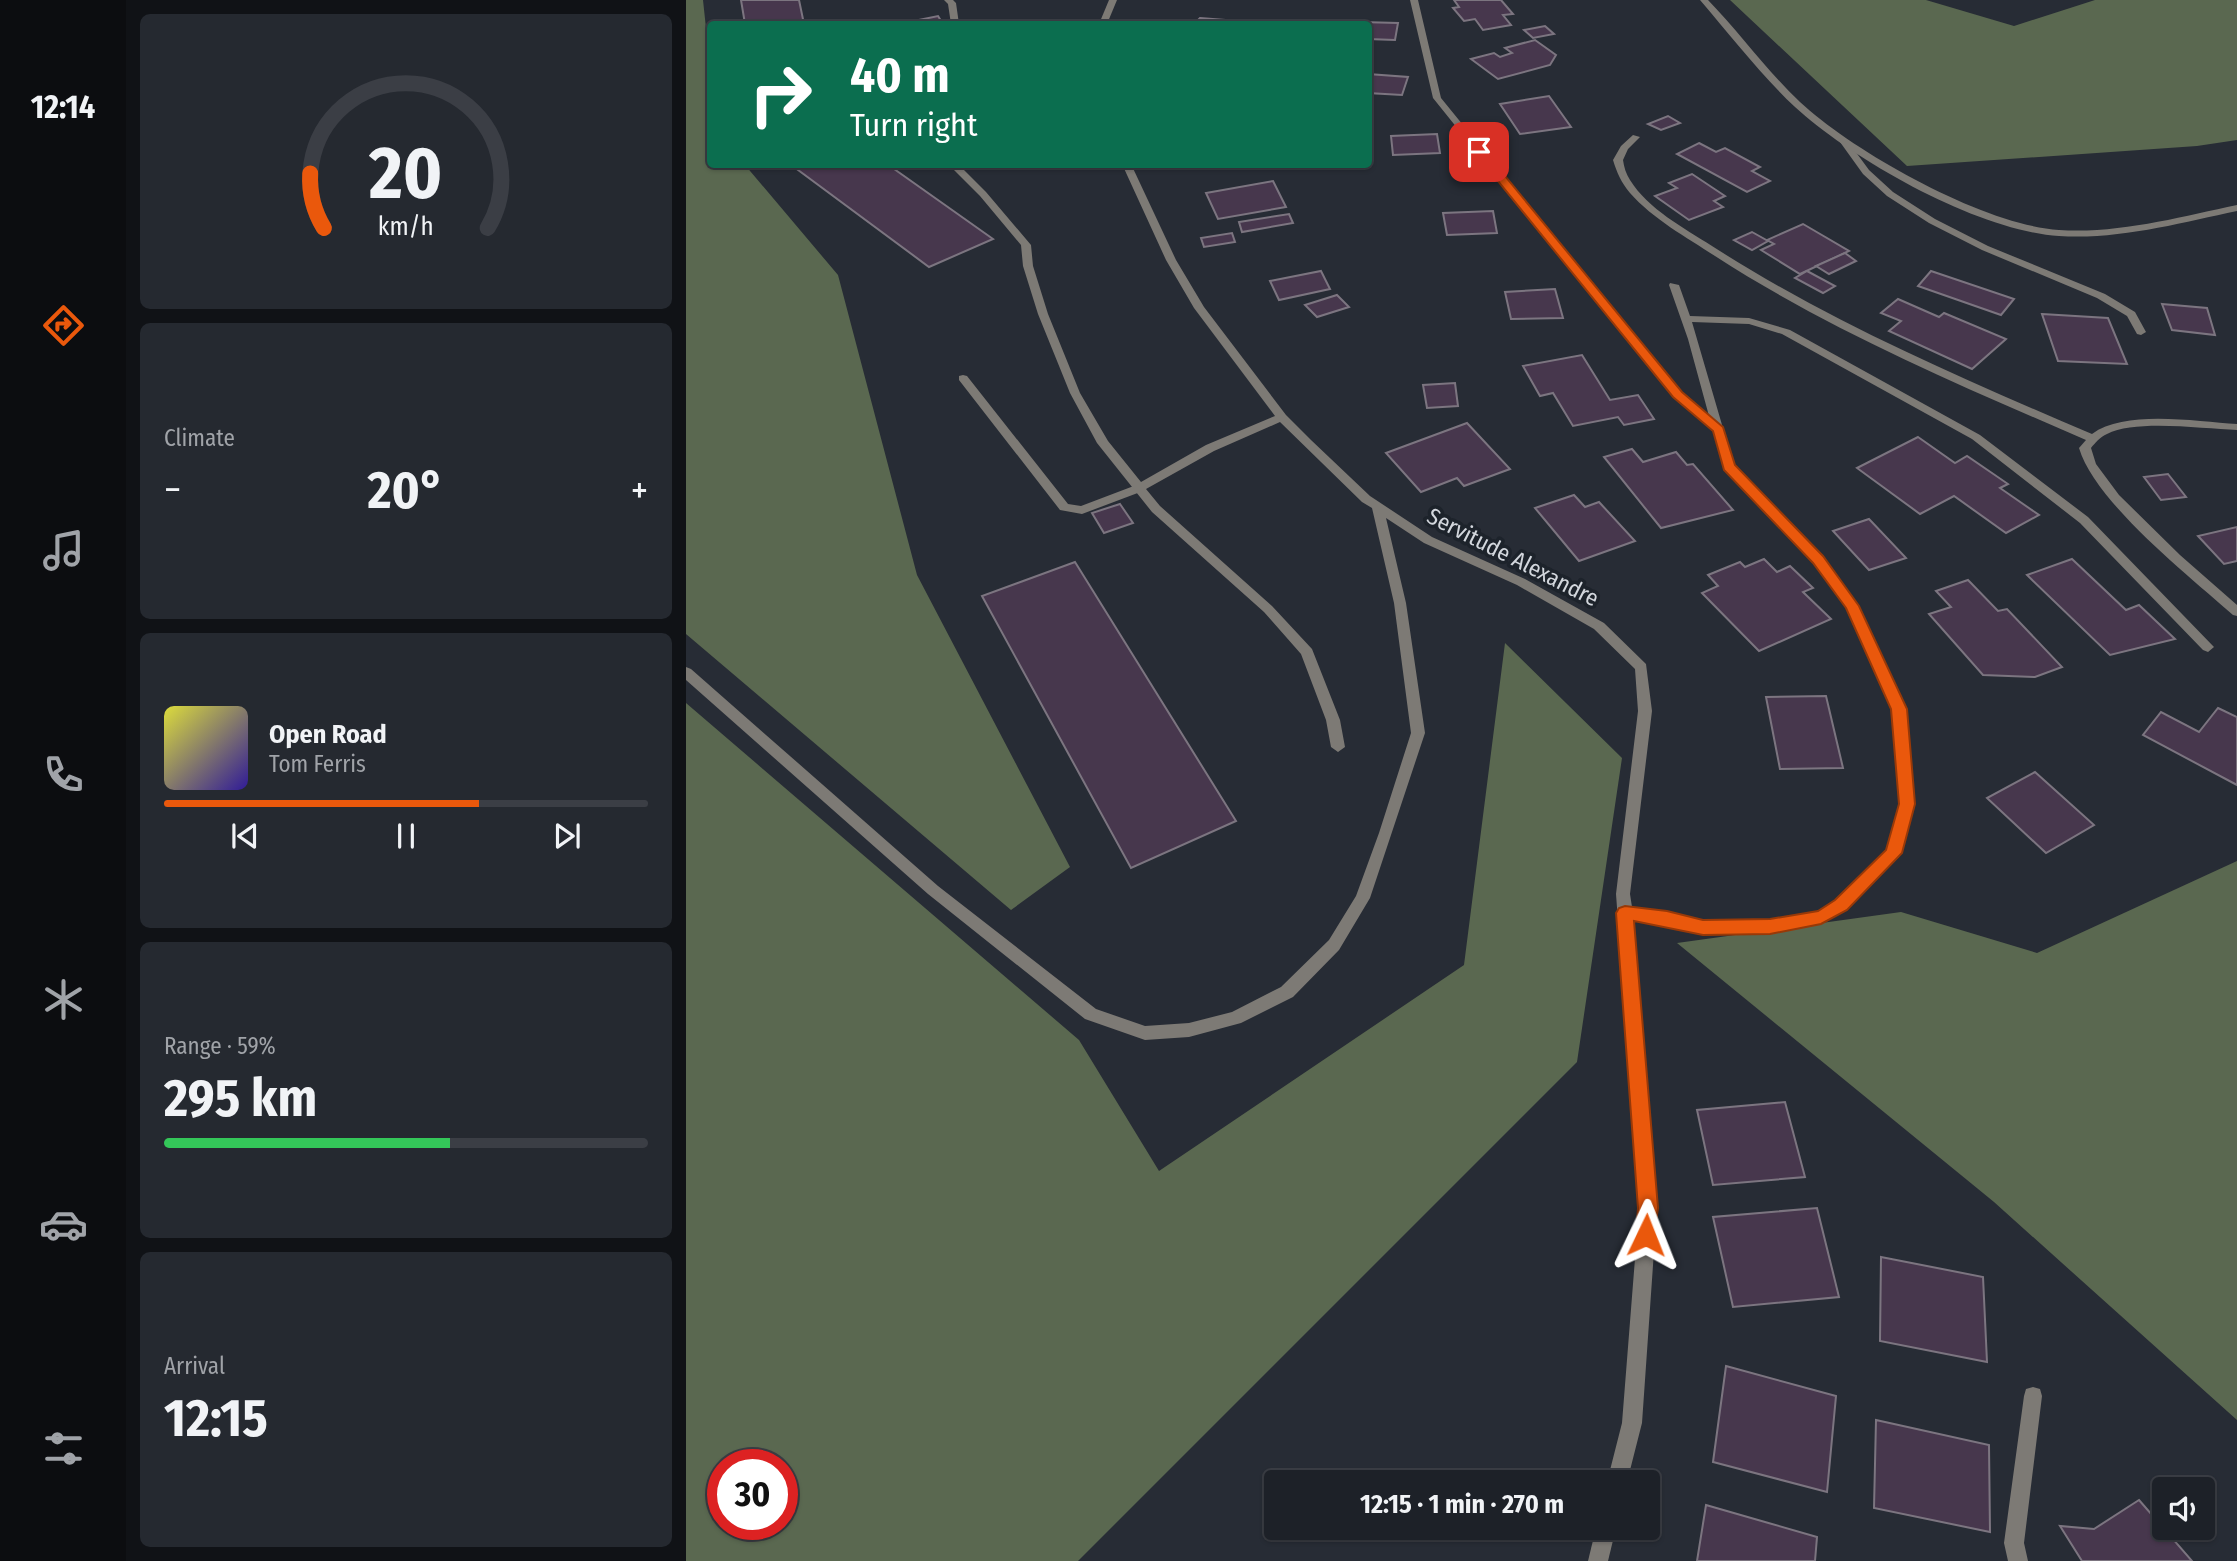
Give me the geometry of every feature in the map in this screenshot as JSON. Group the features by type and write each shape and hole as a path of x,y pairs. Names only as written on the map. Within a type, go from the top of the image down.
{"street":[{"path":"948,0 952,3 955,21"},
{"path":"1104,21 1113,0"},
{"path":"1415,0 1437,98 1677,395 1719,430"},
{"path":"1704,0 1810,116 1844,142 1970,209 2014,225 2056,233 2109,232 2237,208"},
{"path":"1636,137 1624,148 1618,160 1624,180 1659,215 1722,257 1800,305 1874,342 2092,438"},
{"path":"1844,142 1866,172 1890,194 1932,221 1985,248 2101,296 2131,314 2141,332"},
{"path":"956,168 983,194 1026,245 1028,266 1043,314 1075,393 1103,443 1156,509 1268,609 1307,652 1323,689 1338,747"},
{"path":"686,672 933,890 1091,1014 1145,1033 1189,1030 1235,1018 1287,992 1334,945 1363,898 1418,733 1400,603 1377,505 1366,499 1282,417 1199,308 1171,260 1129,168"},
{"path":"1620,1470 1632,1423 1648,1208 1625,913 1667,918 1703,928 1770,927 1821,917 1841,905 1894,853 1907,804 1899,709 1852,606 1818,559 1729,467 1674,285"},
{"path":"1686,318 1741,318 1762,322 1786,332 1976,437 2084,520 2208,647"},
{"path":"963,378 1064,507 1082,510 1139,488 1210,448 1282,417"},
{"path":"2236,613 2115,498 2090,465 2085,448 2092,438 2106,429 2141,424 2237,427"},
{"name":"Servitude Alexandre","path":"1377,505 1428,540 1521,582 1599,626 1642,667 1644,711 1623,894 1625,913"},
{"path":"2018,1561 2014,1543 2032,1396"},
{"path":"1598,1561 1603,1540"}],"green space":[{"path":"686,0 703,0 707,38 707,168 748,168 838,275 917,575 1070,867 1011,910 686,634"},
{"path":"1730,0 1926,0 2014,26 2095,0 2237,0 2237,140 2197,146 1907,166"},
{"path":"1505,643 1622,758 1577,1062 1078,1561 686,1561 686,703 1079,1040 1159,1171 1464,965"},
{"path":"2237,861 2237,1420 1994,1202 1677,943 1901,912 2037,953"}],"building":[{"path":"741,0 799,0 803,21 744,21"},
{"path":"1454,0 1501,0 1513,14 1503,15 1511,25 1483,30 1475,19 1464,21 1453,8 1459,7"},
{"path":"938,16 941,21 920,21"},
{"path":"1200,18 1227,20 1226,21 1197,21"},
{"path":"1372,22 1398,23 1395,40 1372,39"},
{"path":"1545,26 1554,34 1533,38 1524,30"},
{"path":"1535,40 1556,55 1550,65 1498,79 1471,59 1494,53 1500,57 1512,53 1505,48"},
{"path":"1372,74 1408,77 1402,95 1372,93"},
{"path":"1549,96 1571,127 1520,134 1500,104"},
{"path":"1668,116 1680,123 1661,130 1648,124"},
{"path":"1437,134 1440,153 1393,155 1391,136"},
{"path":"1699,143 1716,152 1725,148 1760,167 1752,171 1770,181 1747,192 1677,154"},
{"path":"795,168 893,168 993,239 929,267"},
{"path":"1692,174 1725,196 1714,201 1723,207 1689,220 1655,196 1677,188 1669,183"},
{"path":"1273,181 1286,207 1218,219 1206,193"},
{"path":"1493,211 1497,233 1447,235 1443,213"},
{"path":"1289,214 1293,223 1242,232 1239,222"},
{"path":"1803,224 1849,251 1800,274 1761,250 1774,244 1767,240"},
{"path":"1752,232 1768,241 1752,250 1734,240"},
{"path":"1232,233 1235,242 1204,247 1201,238"},
{"path":"1845,253 1856,261 1829,274 1816,266"},
{"path":"1321,271 1330,289 1279,300 1270,281"},
{"path":"1807,271 1835,286 1823,293 1795,278"},
{"path":"1931,271 2014,299 2001,315 1918,286"},
{"path":"1555,289 1563,318 1511,319 1505,292"},
{"path":"1337,295 1349,307 1317,317 1305,305"},
{"path":"1898,299 1939,317 1944,313 2006,339 1972,369 1889,331 1901,321 1881,313"},
{"path":"2162,304 2207,308 2215,335 2172,330"},
{"path":"2042,314 2108,318 2127,364 2058,361"},
{"path":"1582,355 1610,400 1638,395 1654,419 1624,425 1618,417 1573,426 1553,393 1540,396 1523,366"},
{"path":"1455,383 1458,406 1427,408 1423,385"},
{"path":"1467,423 1510,469 1464,486 1457,478 1421,492 1386,453"},
{"path":"1918,437 1955,463 1967,456 2008,484 2000,488 2039,515 2006,533 1954,496 1920,514 1857,468"},
{"path":"1632,449 1643,462 1676,452 1687,465 1693,464 1733,510 1661,528 1604,457"},
{"path":"2168,474 2186,497 2161,500 2144,477"},
{"path":"1574,495 1585,507 1599,502 1635,541 1579,561 1535,508"},
{"path":"1120,504 1133,523 1104,533 1092,513"},
{"path":"1869,519 1906,558 1869,570 1833,531"},
{"path":"2237,527 2237,561 2224,564 2198,536"},
{"path":"1764,559 1777,572 1790,566 1813,588 1803,592 1831,619 1759,651 1702,593 1718,586 1708,575 1740,562 1745,567"},
{"path":"2072,559 2126,610 2139,605 2175,639 2110,655 2027,575"},
{"path":"1075,562 1236,821 1131,868 982,596"},
{"path":"1968,580 1998,611 2007,609 2062,667 2035,677 1983,675 1929,614 1951,607 1936,591"},
{"path":"1826,696 1843,768 1780,769 1766,697"},
{"path":"2218,708 2237,717 2237,785 2143,735 2161,712 2199,732"},
{"path":"2035,772 2094,825 2046,853 1987,798"},
{"path":"1785,1102 1805,1177 1713,1185 1697,1110"},
{"path":"1817,1208 1839,1297 1733,1307 1713,1217"},
{"path":"1881,1257 1983,1277 1987,1362 1880,1341"},
{"path":"1726,1366 1836,1396 1827,1492 1713,1462"},
{"path":"1876,1420 1989,1445 1990,1532 1874,1508"},
{"path":"2139,1500 2152,1515 2152,1540 2174,1540 2192,1561 2082,1561 2060,1526 2094,1529"},
{"path":"1706,1505 1817,1537 1815,1561 1697,1561"}],"route":[{"path":"1479,152 1677,395 1719,430 1729,467 1818,559 1852,606 1899,709 1907,804 1894,853 1841,905 1821,917 1770,927 1703,928 1667,918 1625,913 1648,1208 1646,1235"}]}
